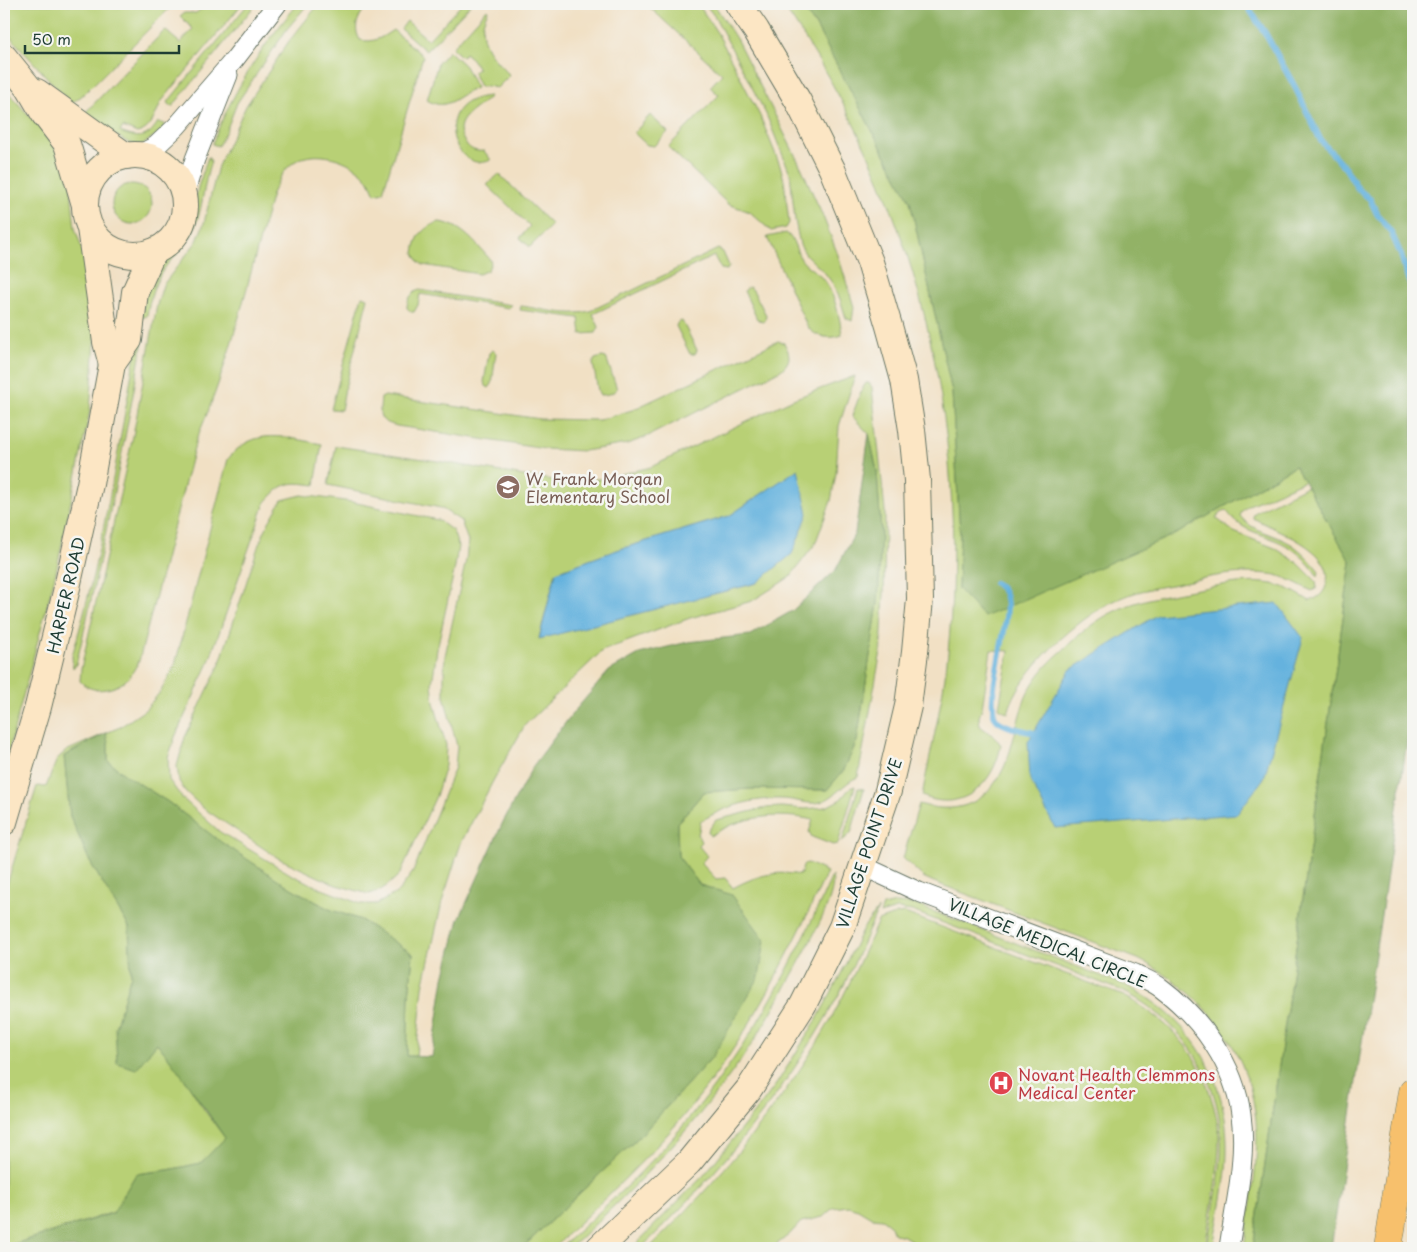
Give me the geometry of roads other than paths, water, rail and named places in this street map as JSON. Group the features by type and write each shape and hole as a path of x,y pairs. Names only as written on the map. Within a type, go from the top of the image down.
{"highway":[{"path":"1388,1248 1413,1092"}],"street":[{"path":"131,156 156,160 172,171 184,195 185,209 182,223 175,235 165,245 153,252 139,255 124,254 110,249 99,240 88,216 87,191 97,174 113,161 156,146 177,126 234,60 277,4"},
{"name":"VILLAGE POINT DRIVE","path":"598,1248 689,1162 749,1090 802,1005 842,927 893,773 908,706 915,652 920,599 917,480 904,380 866,253 832,169 798,102 756,30 738,4"},
{"name":"HARPER ROAD","path":"4,57 29,88 45,115 66,144 88,216 106,342 112,364"},
{"path":"184,195 195,159 234,60"},
{"name":"HARPER ROAD","path":"29,88 131,156"},
{"name":"HARPER ROAD","path":"4,822 38,706 66,592 90,484 112,364 129,340 135,292 153,252"},
{"name":"VILLAGE MEDICAL CIRCLE","path":"863,866 919,892 1135,974 1160,988 1183,1007 1215,1046 1229,1071 1241,1115 1242,1154 1229,1248"}],"water":[{"path":"798,469 808,514 792,554 757,583 539,639 556,572 617,550 729,516"},
{"path":"1277,603 1303,638 1264,778 1237,814 1055,828 1030,780 1028,742 1070,670 1157,615"}],"waterway":[{"path":"1246,4 1265,33 1296,89 1321,141 1346,169 1358,189 1370,199 1377,214 1391,232 1413,289"},
{"path":"995,583 1005,593 1007,610 995,681 993,711 1000,723 1034,733"}],"place":[{"name":"W. Frank Morgan Elementary School","path":"508,487"},
{"name":"Novant Health Clemmons Medical Center","path":"1001,1083"}]}
